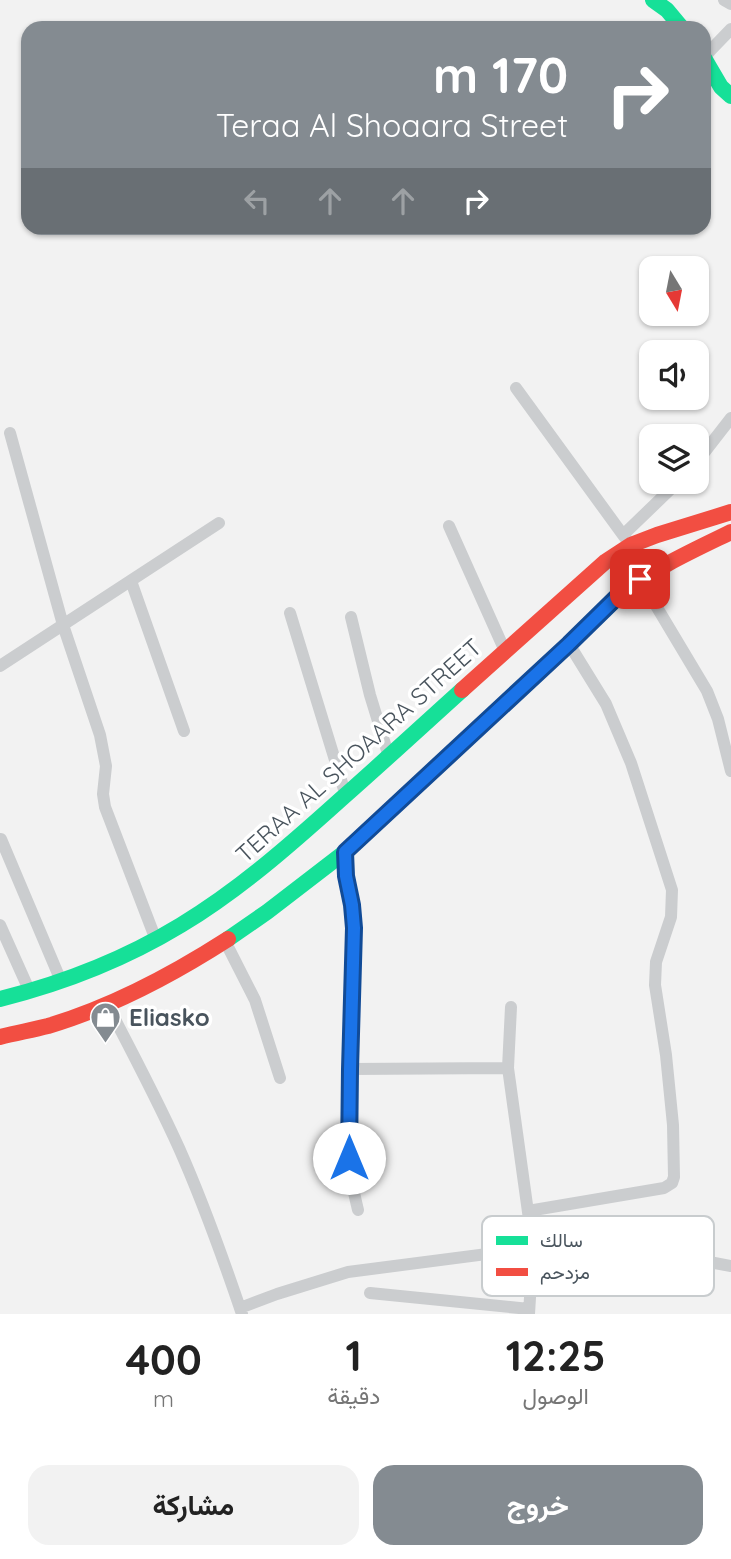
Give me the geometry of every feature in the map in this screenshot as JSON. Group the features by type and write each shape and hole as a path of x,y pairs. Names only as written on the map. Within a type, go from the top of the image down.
{"main road":[{"path":"653,0 676,21"},
{"path":"711,69 721,87 731,96"},
{"name":"TERAA AL SHOAARA STREET","path":"0,1037 76,1017 171,973 215,926 245,882 346,797 627,540 657,535 731,512"},
{"name":"TERAA AL SHOAARA STREET","path":"0,999 61,981 156,940 215,926 312,879 345,852 569,644 629,578 668,563 731,532"},
{"path":"657,535 657,549 668,563"},
{"path":"605,562 617,567 629,578"}],"street":[{"path":"724,0 731,4"},
{"path":"711,50 731,29"},
{"path":"516,388 627,540 668,494"},
{"path":"709,446 731,418"},
{"path":"10,433 63,625 104,750 105,807 156,940"},
{"path":"0,666 219,523"},
{"path":"449,526 505,651"},
{"path":"629,578 707,691 720,726 731,771"},
{"path":"131,580 184,731"},
{"path":"290,613 346,797"},
{"path":"351,617 370,695 390,757"},
{"path":"528,1211 664,1188 672,1183 674,1177 673,1125 655,985 656,962 671,917 672,890 631,763 606,704 569,644"},
{"path":"1,839 61,981"},
{"path":"345,852 354,928 349,1158 358,1210"},
{"path":"0,925 30,992"},
{"path":"215,926 255,1000 281,1078"},
{"path":"107,1004 180,1151 241,1311 277,1294 348,1272 482,1255"},
{"path":"511,1007 508,1068 529,1216"},
{"path":"350,1069 508,1068"},
{"path":"370,1293 529,1312"}],"traffic: fast":[{"path":"653,0 676,21"},
{"path":"711,70 721,87 731,96"},
{"path":"228,939 345,852 620,595"},
{"path":"0,999 71,978 116,959 160,937 202,911 244,882 283,850 462,690"}],"traffic: jam":[{"path":"462,690 605,562 631,545 731,512"},
{"path":"620,595 660,568 731,532"},
{"path":"0,1037 48,1026 118,1000 228,939"}],"place":[{"name":"Eliasko","path":"106,1045"}],"route":[{"path":"349,1158 354,928 345,852 619,595 640,579"}]}
